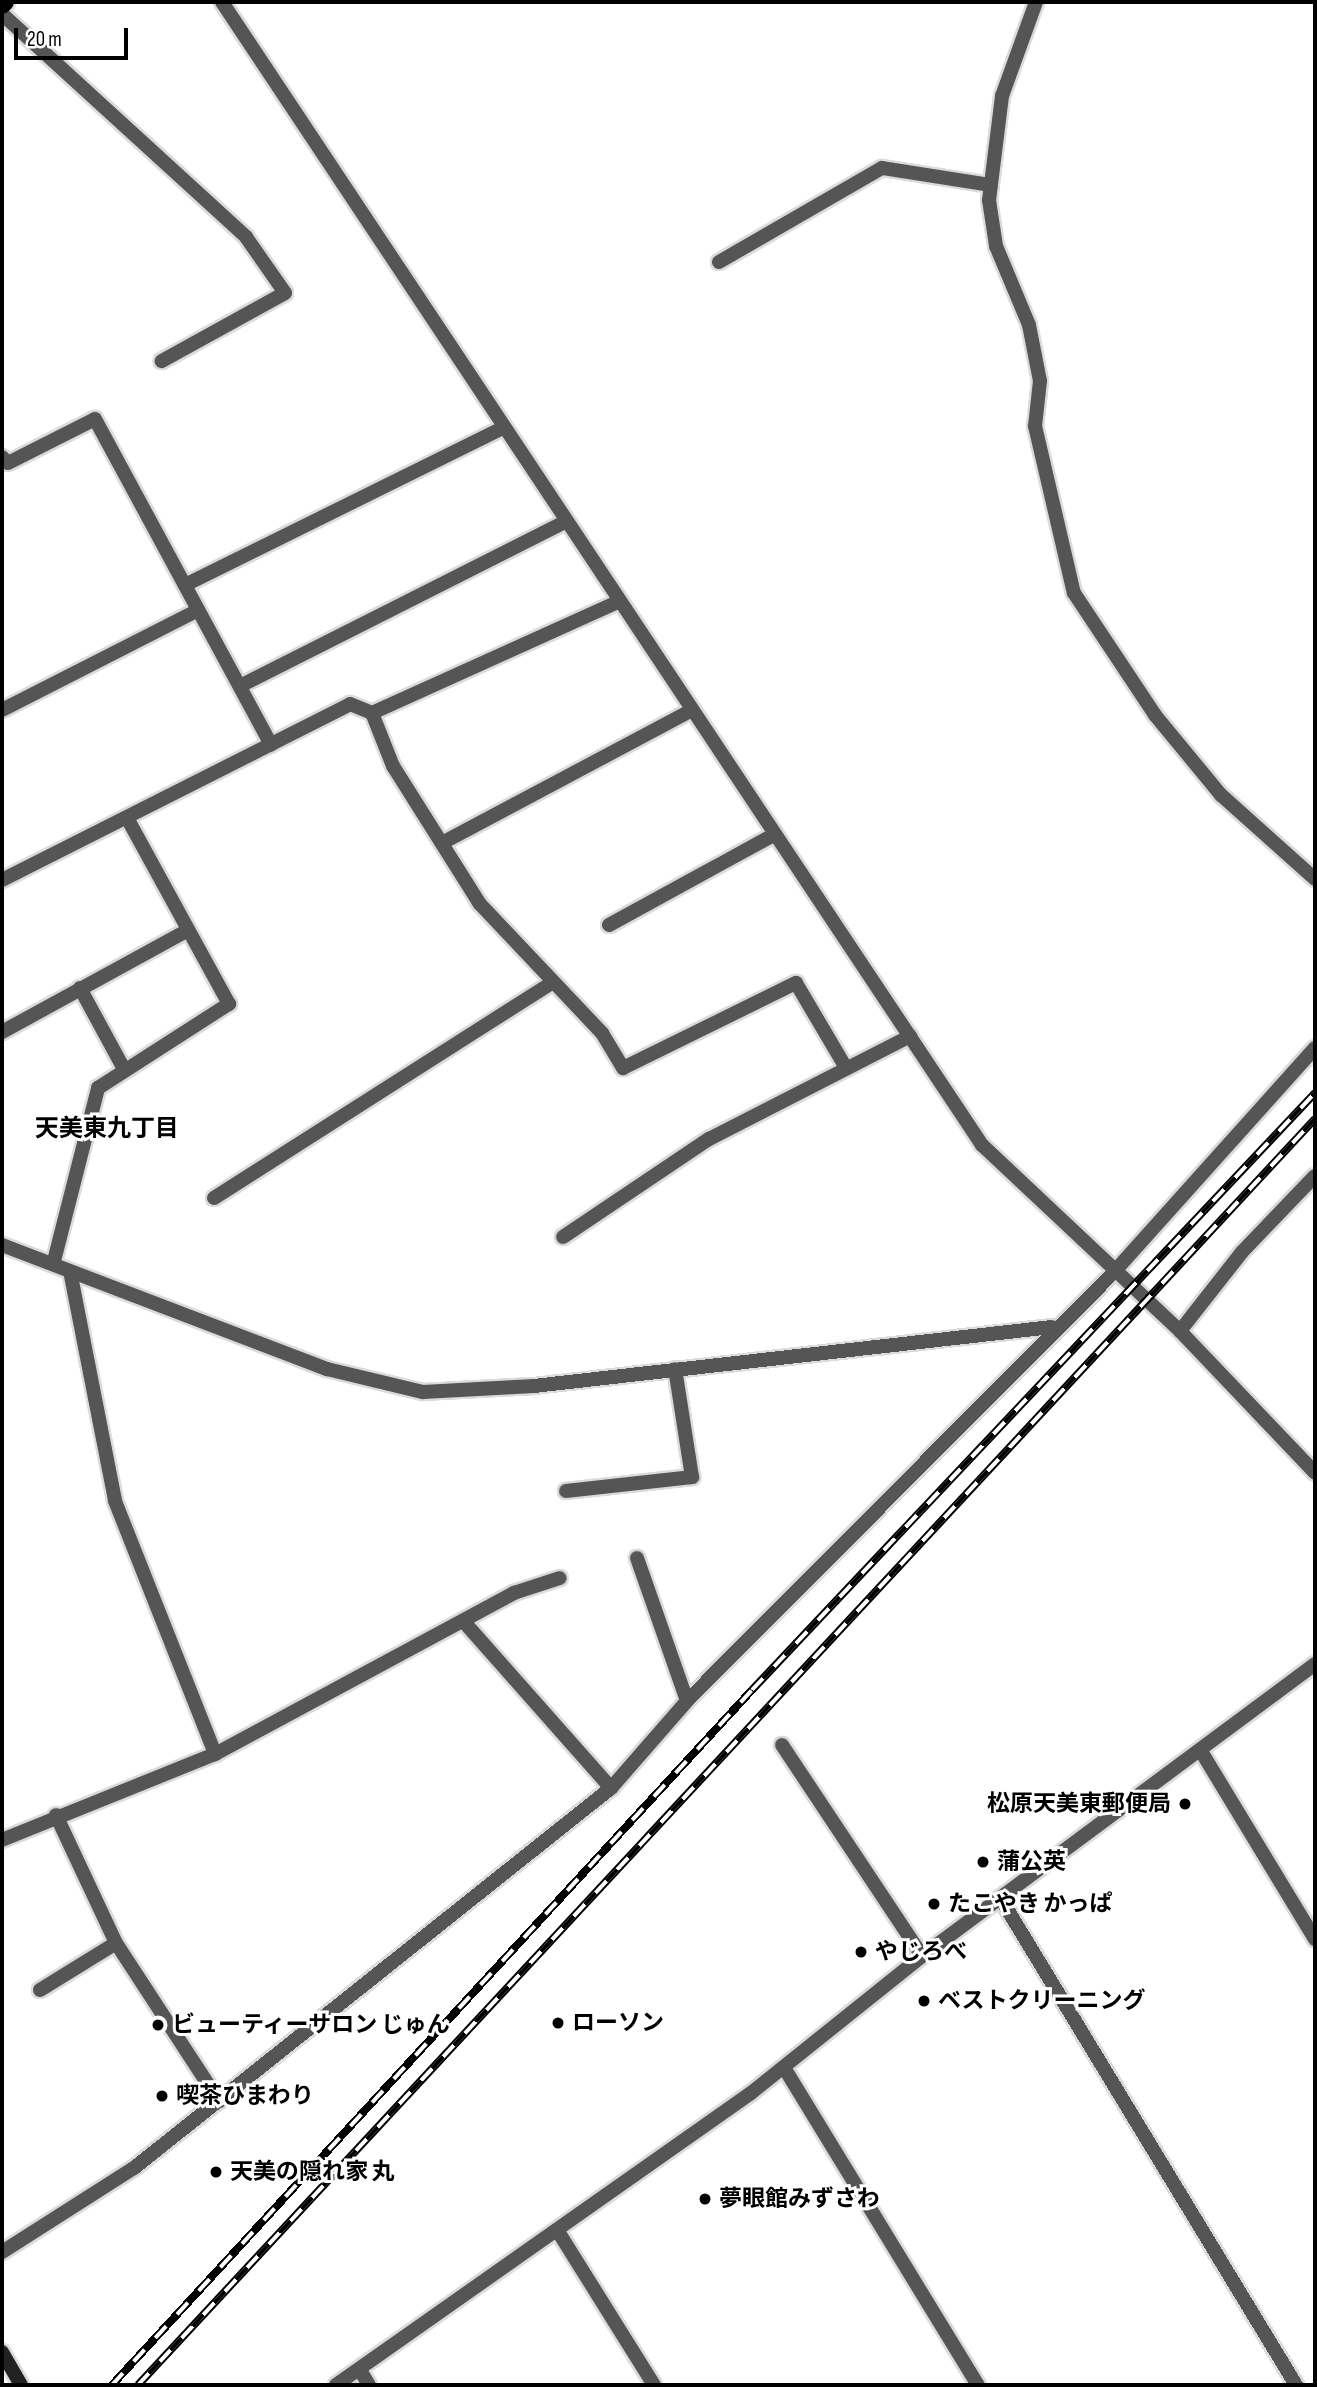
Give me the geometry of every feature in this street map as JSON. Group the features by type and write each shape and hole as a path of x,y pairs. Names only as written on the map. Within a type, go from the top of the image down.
{"main road":[{"path":"2,2352 21,2385"}],"street":[{"path":"222,2 982,1145 1114,1272 1180,1331 1315,1473"},
{"path":"1036,2 1002,96 991,185 996,246 1029,325 1038,370 1035,426 1074,593 1155,715 1221,794 1315,879"},
{"path":"2,14 246,237 285,293 162,361"},
{"path":"719,262 882,168 991,185"},
{"path":"2,457 8,463 95,419 271,744"},
{"path":"185,585 504,427"},
{"path":"240,686 566,521"},
{"path":"372,713 620,601"},
{"path":"2,710 198,610"},
{"path":"2,880 350,704 372,713 393,766 480,904 552,983 603,1033 623,1068 796,983 845,1068"},
{"path":"442,843 692,710"},
{"path":"54,1261 98,1088 229,1004 127,818"},
{"path":"609,925 775,834"},
{"path":"2,1032 188,930"},
{"path":"214,1198 552,983"},
{"path":"80,988 125,1071"},
{"path":"563,1237 709,1139 909,1036"},
{"path":"2,2252 134,2168 611,1788 687,1701 1052,1327 1114,1272 1315,1048"},
{"path":"1180,1331 1242,1252 1315,1176"},
{"path":"2,1245 54,1261 71,1276 327,1369 424,1392 675,1369 1052,1327"},
{"path":"71,1276 115,1501 215,1754"},
{"path":"566,1491 692,1477 675,1369"},
{"path":"637,1558 687,1701"},
{"path":"2,1840 56,1815 215,1754 465,1623 514,1593 560,1578"},
{"path":"465,1623 611,1788"},
{"path":"336,2385 559,2233 785,2069 922,1956 1315,1664"},
{"path":"782,1745 922,1956"},
{"path":"1201,1751 1315,1939"},
{"path":"56,1815 116,1943 219,2101"},
{"path":"1001,1899 1296,2385"},
{"path":"40,1990 116,1943"},
{"path":"785,2069 978,2385"},
{"path":"559,2233 654,2385"},
{"path":"360,2370 369,2385"}],"railway":[{"path":"112,2385 752,1690 1315,1093"},
{"path":"138,2385 1315,1119"}],"place":[{"name":"松原天美東郵便局","path":"1185,1804"},
{"name":"蒲公英","path":"983,1862"},
{"name":"たこやき かっぱ","path":"934,1904"},
{"name":"やじろべ","path":"861,1952"},
{"name":"ベストクリーニング","path":"924,2001"},
{"name":"ローソン","path":"558,2023"},
{"name":"ビューティーサロン じゅん","path":"158,2025"},
{"name":"喫茶ひまわり","path":"162,2096"},
{"name":"天美の隠れ家 丸","path":"216,2172"},
{"name":"夢眼館みずさわ","path":"705,2199"}],"district":[{"name":"天美東九丁目","path":"107,1129"}]}
